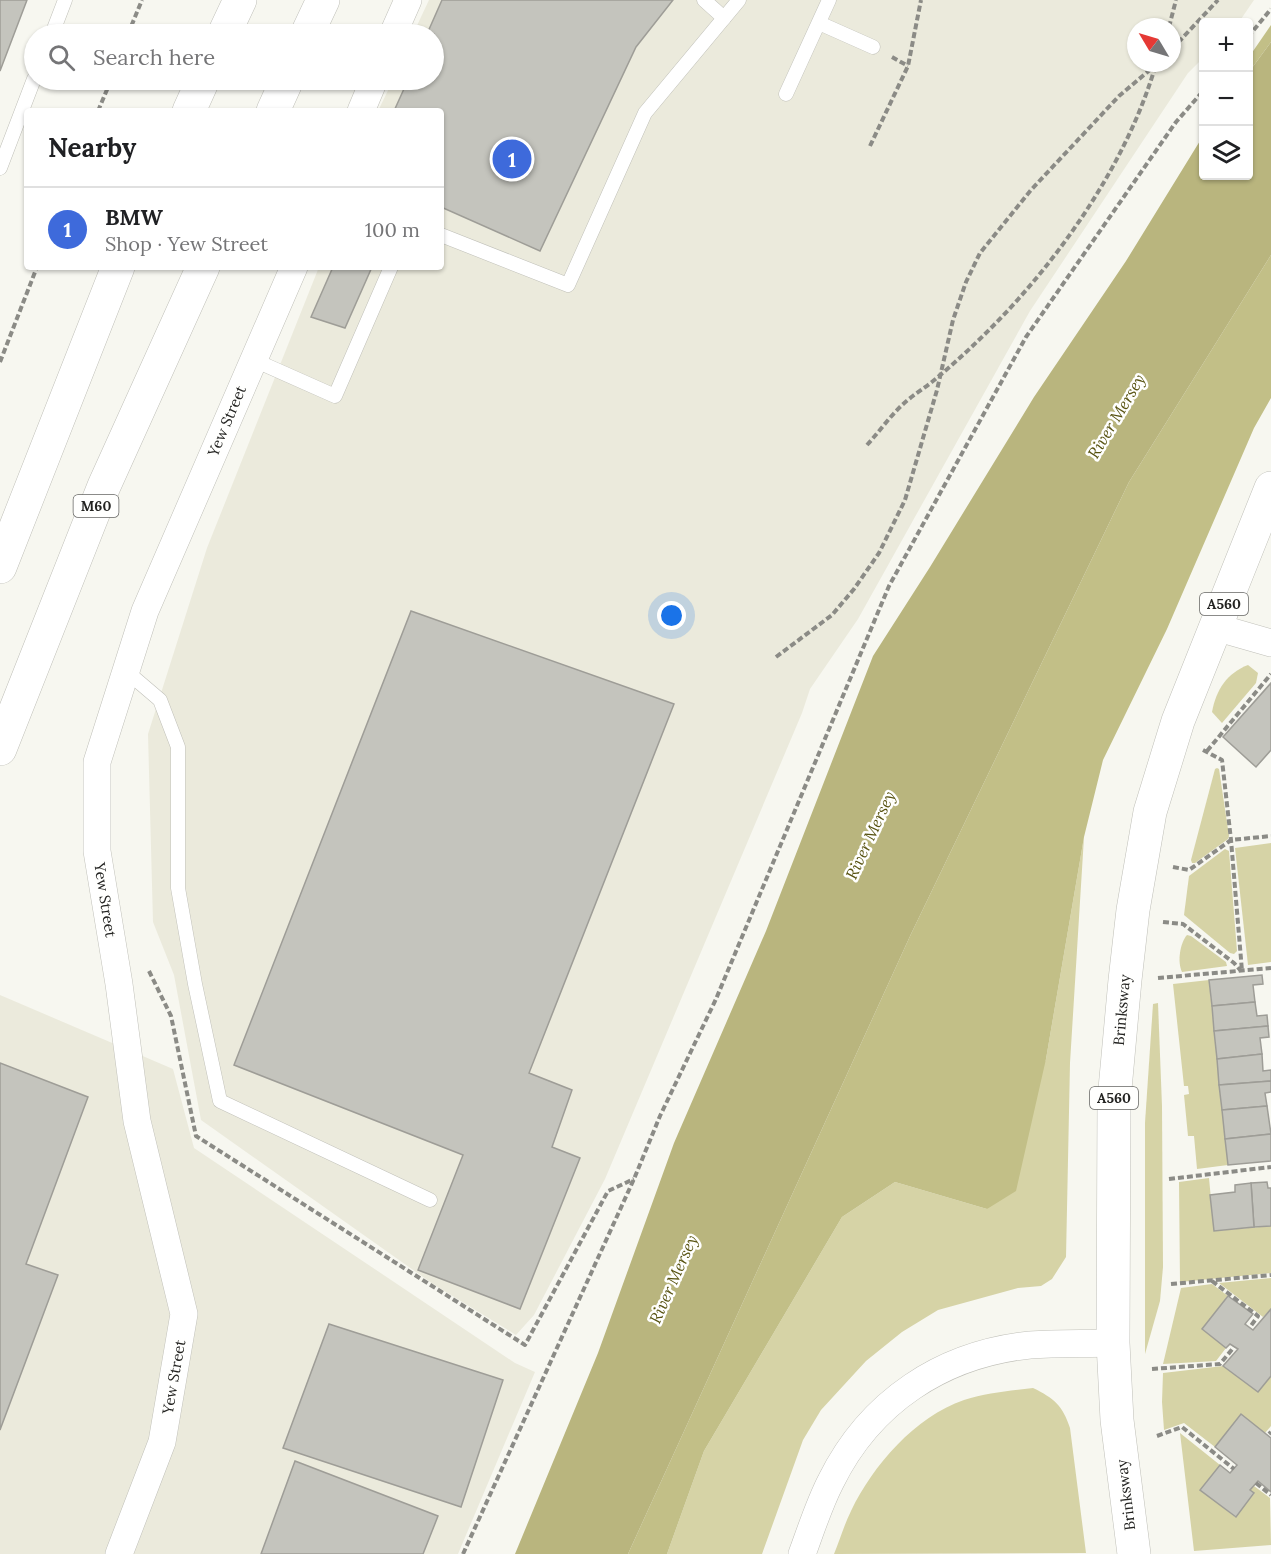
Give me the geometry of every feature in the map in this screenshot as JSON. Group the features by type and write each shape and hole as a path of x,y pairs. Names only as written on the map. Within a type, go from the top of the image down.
{"main road":[{"path":"229,24 240,0"},
{"path":"312,24 323,0"},
{"path":"190,108 198,90"},
{"path":"274,108 282,90"},
{"path":"0,567 117,270"},
{"name":"M60","path":"0,749 104,486 202,270"},
{"name":"Brinksway","path":"1134,1554 1117,1420 1113,1343 1114,1100 1133,917 1150,812 1172,740 1271,488"}],"street":[{"path":"397,24 408,0"},
{"path":"362,108 370,90"},
{"name":"Yew Street","path":"119,1554 162,1442 184,1314 137,1121 119,984 97,851 97,762 146,611 293,270"},
{"path":"1215,627 1271,643"},
{"path":"802,1554 831,1481 853,1445 893,1400 912,1386 934,1372 978,1356 1030,1346 1113,1343"}],"lane":[{"path":"55,24 65,0"},
{"path":"704,0 724,18"},
{"path":"444,236 568,285 645,113 739,0"},
{"path":"786,94 829,0"},
{"path":"819,22 873,47"},
{"path":"0,168 30,90"},
{"path":"254,360 335,396 390,270"},
{"path":"126,671 160,700 178,747 178,888 195,984 220,1101 430,1200"}],"path":[{"path":"132,24 142,0"},
{"path":"870,146 908,66 921,0"},
{"path":"1171,18 1176,0"},
{"path":"1181,39 1218,0"},
{"path":"1253,31 1271,9"},
{"path":"776,657 832,615 854,590 879,553 905,500 953,320 963,291 981,254 1031,190 1119,96 1147,72"},
{"path":"867,445 901,406 940,375 990,329 1028,289 1101,186 1133,127 1154,72"},
{"path":"99,108 107,90"},
{"path":"463,1554 634,1179 660,1116 716,999 889,586 1026,337 1176,122 1199,95"},
{"path":"0,362 36,270"},
{"path":"1208,751 1271,674"},
{"path":"1172,740 1208,751 1222,760 1242,971"},
{"path":"1142,862 1189,870 1231,840 1271,836"},
{"path":"1133,917 1183,924 1242,971"},
{"path":"1125,980 1271,968"},
{"path":"1169,1179 1271,1167"},
{"path":"1171,1284 1271,1275"},
{"path":"1211,1281 1258,1316 1250,1327"},
{"path":"1152,1369 1220,1364 1234,1347"},
{"path":"1157,1436 1182,1427 1234,1468"},
{"path":"1256,1484 1271,1495"}],"shaded area":[{"path":"429,0 1254,0 1242,18 1199,18 1199,62 1188,73 1030,311 858,619 810,689 802,713 605,1179 534,1315 516,1335 433,1284 201,1120 174,975 153,922 148,734 207,548 318,270 444,270 444,108 379,108 388,90 444,90 444,24 418,24"},
{"path":"1271,25 1271,42 1253,67 1253,51"},
{"path":"1271,255 1271,398 1254,428 1167,629 1103,760 1084,837 1046,1059 1016,1191 987,1209 895,1182 842,1217 704,1451 667,1554 628,1554 911,934 1129,482"},
{"path":"1248,665 1258,673 1256,683 1222,723 1212,712 1216,696 1228,678"},
{"path":"1217,768 1229,836 1228,839 1192,863 1191,860"},
{"path":"1084,837 1070,1063 1066,1257 1052,1279 1041,1286 1018,1288 938,1310 902,1332 866,1361 821,1410 803,1440 762,1554 667,1554 704,1451 842,1217 895,1182 987,1209 1046,1059"},
{"path":"1271,843 1271,962 1248,965 1235,848"},
{"path":"1225,849 1229,851 1237,951 1234,954 1184,915 1189,876"},
{"path":"1187,935 1226,962 1227,966 1182,972 1180,953"},
{"path":"1209,980 1228,1165 1197,1169 1194,1136 1188,1136 1184,1095 1189,1094 1188,1086 1184,1086 1173,984"},
{"path":"0,995 173,1069 194,1148 515,1363 535,1372 458,1554 0,1554"},
{"path":"1158,1003 1162,1106 1163,1267 1160,1301 1145,1354 1145,1123 1153,1004"},
{"path":"1209,1178 1214,1231 1271,1226 1271,1273 1180,1282 1179,1182"},
{"path":"1271,1278 1271,1309 1263,1317 1219,1283"},
{"path":"1212,1284 1228,1296 1202,1329 1226,1348 1216,1361 1163,1364 1181,1288"},
{"path":"1223,1366 1258,1392 1271,1376 1271,1426 1265,1433 1241,1415 1215,1447 1184,1423 1164,1430 1163,1373"},
{"path":"1033,1388 1047,1395 1057,1404 1070,1428 1086,1553 834,1554 860,1494 884,1460 913,1430 946,1408 964,1400"},
{"path":"1180,1433 1220,1465 1201,1490 1235,1517 1254,1494 1250,1490 1254,1486 1270,1498 1271,1545 1194,1551"}],"water":[{"name":"River Mersey","path":"1271,42 1271,255 1129,482 911,934 628,1554 515,1554 598,1353 674,1143 766,931 873,656 1034,397 1126,261 1199,142 1199,180 1253,180 1253,67"}],"building":[{"path":"0,0 27,0 0,71"},
{"path":"442,0 673,0 636,47 540,251 444,208 444,108 395,108 403,90 444,90 444,24 431,24"},
{"path":"332,270 371,270 345,328 311,317"},
{"path":"411,611 674,704 529,1073 572,1090 552,1147 580,1158 520,1309 418,1270 463,1155 234,1065"},
{"path":"1271,683 1271,750 1256,767 1223,737"},
{"path":"1262,975 1263,984 1253,985 1255,1002 1212,1006 1209,980"},
{"path":"1255,1002 1257,1016 1267,1015 1268,1026 1214,1031 1212,1006"},
{"path":"1268,1026 1269,1037 1260,1038 1262,1054 1217,1059 1214,1031"},
{"path":"1262,1054 1263,1071 1271,1070 1271,1081 1219,1085 1217,1059"},
{"path":"0,1063 88,1097 26,1264 58,1275 0,1430"},
{"path":"1271,1081 1271,1092 1265,1093 1267,1106 1222,1110 1219,1085"},
{"path":"1267,1106 1271,1134 1225,1139 1222,1110"},
{"path":"1271,1134 1271,1161 1228,1165 1225,1139"},
{"path":"1267,1182 1268,1188 1271,1188 1271,1226 1254,1227 1251,1183"},
{"path":"1251,1183 1254,1227 1214,1231 1210,1195 1235,1192 1235,1185"},
{"path":"1228,1296 1253,1314 1245,1324 1253,1330 1271,1309 1271,1376 1258,1392 1223,1366 1238,1349 1230,1344 1226,1348 1202,1329"},
{"path":"329,1324 503,1380 461,1507 283,1448"},
{"path":"1241,1414 1271,1438 1271,1492 1258,1481 1250,1490 1254,1493 1236,1517 1200,1490 1220,1465 1230,1473 1237,1465 1215,1447"},
{"path":"295,1461 438,1516 423,1554 261,1554"}],"place":[{"name":"BMW","path":"512,159"}]}
